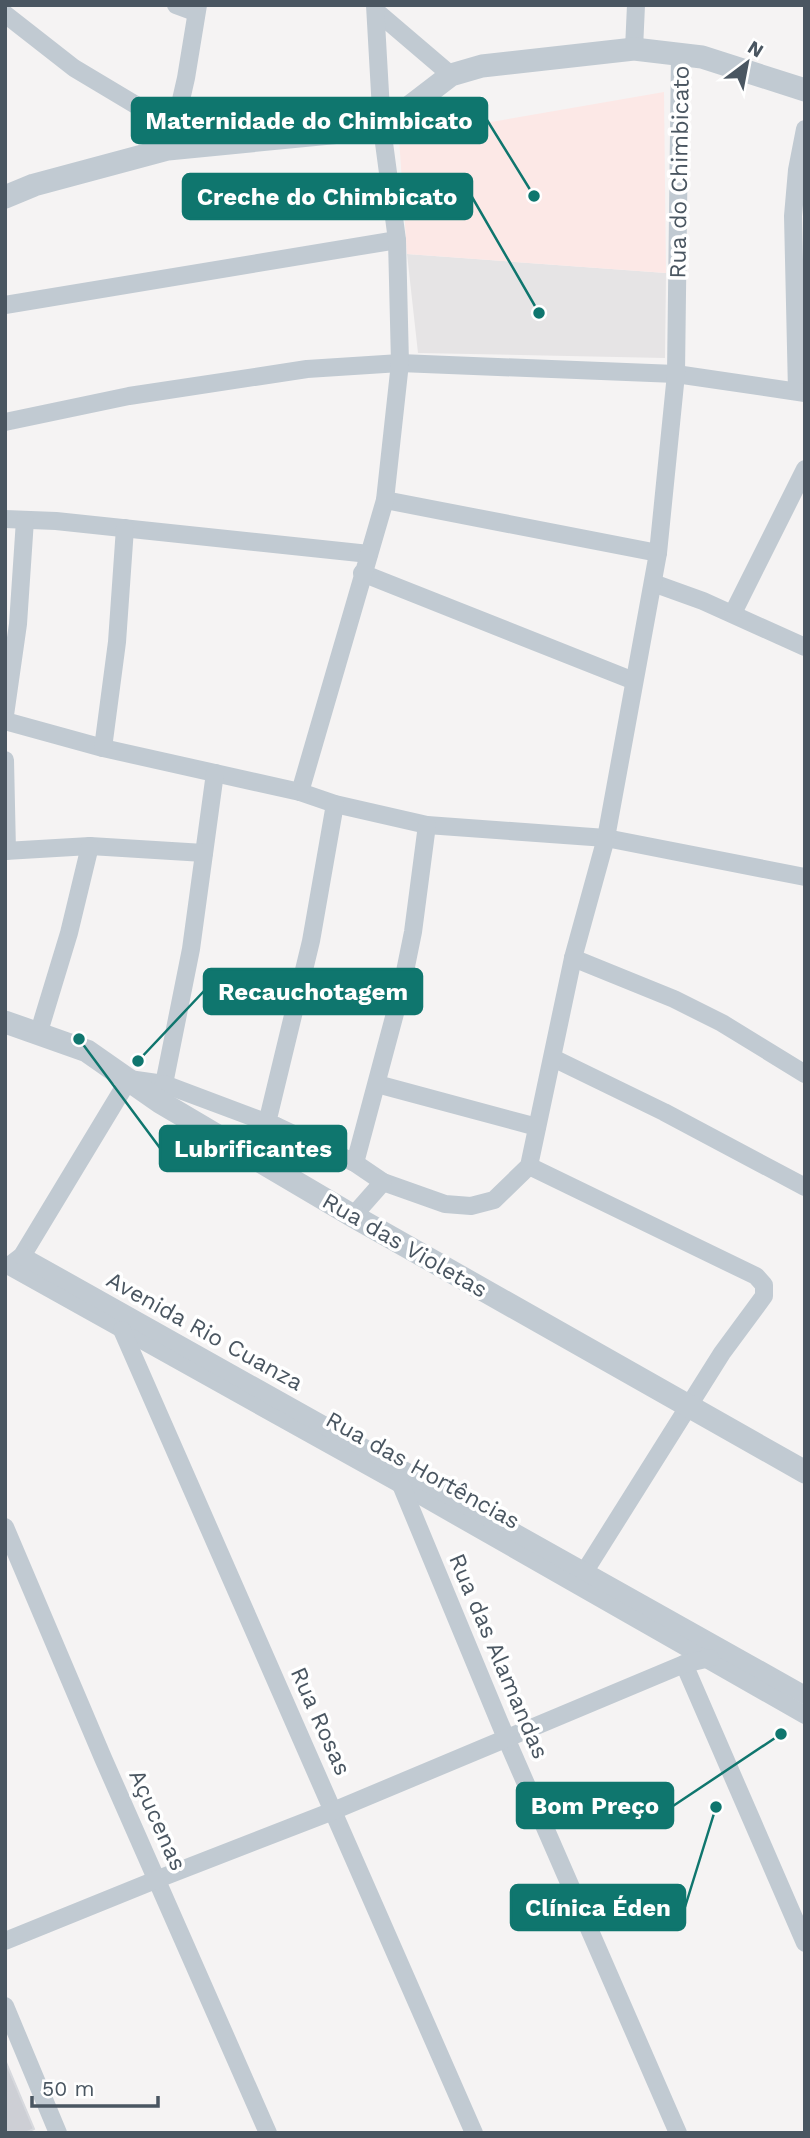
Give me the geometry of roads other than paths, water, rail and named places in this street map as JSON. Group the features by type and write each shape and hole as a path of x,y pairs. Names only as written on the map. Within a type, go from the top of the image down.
{"street":[{"path":"172,139 186,78 197,9 176,5"},
{"path":"634,49 636,5"},
{"path":"376,8 451,75"},
{"path":"299,792 385,500 400,363 397,240 382,128 376,8"},
{"path":"5,14 172,139"},
{"path":"5,197 34,184 172,139 382,128 451,75 482,66 634,49 680,54"},
{"name":"Rua do Chimbicato","path":"529,1166 573,958 606,838 658,553 676,374 680,54 702,57 805,90"},
{"path":"5,422 129,396 307,369 400,363 676,374 801,392 793,216 797,170 805,130"},
{"path":"5,305 397,240"},
{"path":"733,614 805,468"},
{"path":"385,500 658,553"},
{"path":"5,519 56,521 369,554"},
{"path":"5,715 18,624 25,520"},
{"path":"103,748 117,642 125,528"},
{"path":"362,573 634,681"},
{"path":"653,583 733,614 805,647"},
{"path":"5,721 103,748 299,792 335,804 427,825 606,838 805,877"},
{"path":"5,760 6,851 90,846 204,853"},
{"path":"215,773 191,949 162,1093 271,1124 355,1163 383,1182 445,1204 471,1206 494,1200 529,1166 756,1276 764,1285 764,1296 722,1353 585,1571"},
{"path":"275,1168 271,1124 311,941 335,804"},
{"path":"355,1163 401,991 427,825"},
{"path":"38,1035 66,946 90,846"},
{"path":"573,958 674,999 710,1017 805,1074"},
{"name":"Rua das Violetas","path":"5,1022 87,1051 129,1079 162,1093 353,1216 805,1472"},
{"path":"553,1058 664,1112 805,1187"},
{"path":"13,1265 129,1079"},
{"path":"377,1084 537,1127"},
{"path":"353,1216 383,1182"},
{"name":"Rua das Hortências","path":"13,1265 122,1330 400,1484 805,1715"},
{"name":"Avenida Rio Cuanza","path":"13,1265 396,1465 805,1695"},
{"name":"Rua Rosas","path":"122,1330 474,2133"},
{"name":"Rua das Alamandas","path":"396,1465 400,1484 506,1738 678,2133"},
{"name":"Açucenas","path":"5,1527 268,2133"},
{"path":"5,1941 333,1811 684,1664 731,1653"},
{"path":"684,1664 805,1943"},
{"path":"5,2006 58,2133"}],"place":[{"name":"Maternidade do Chimbicato","path":"534,196"},
{"name":"Creche do Chimbicato","path":"539,313"},
{"name":"Lubrificantes","path":"79,1039"},
{"name":"Recauchotagem","path":"138,1061"},
{"name":"Bom Preço","path":"781,1734"},
{"name":"Clínica Éden","path":"716,1807"}]}
